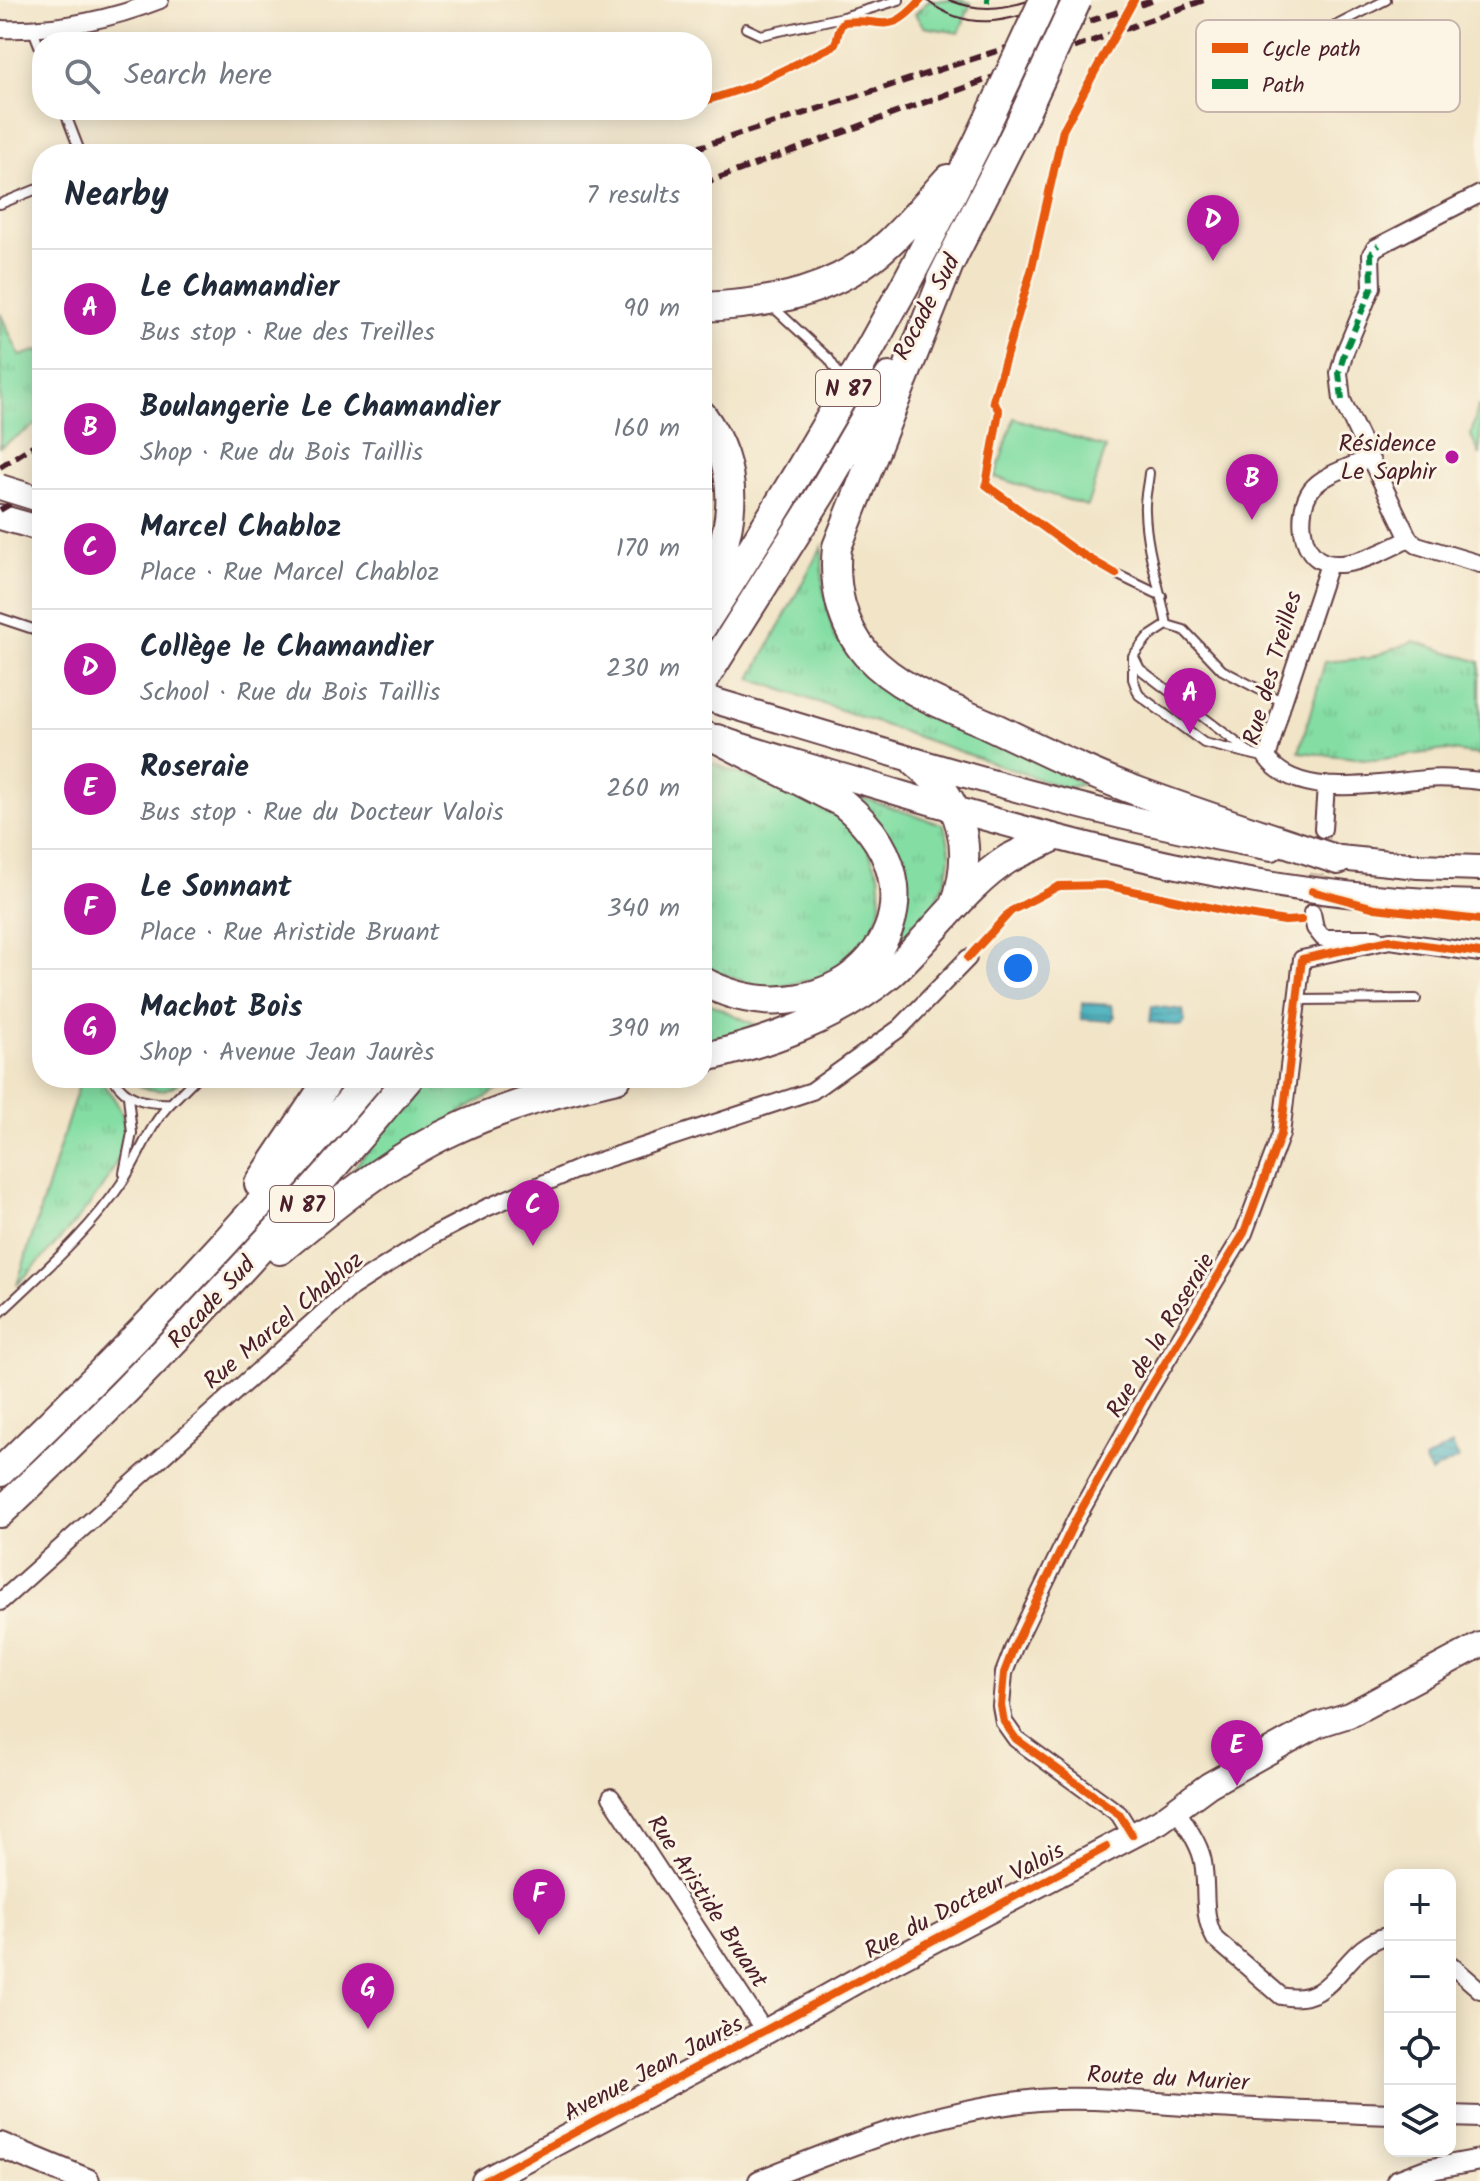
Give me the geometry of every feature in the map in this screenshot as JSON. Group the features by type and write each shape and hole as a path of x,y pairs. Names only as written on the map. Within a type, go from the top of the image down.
{"highway":[{"name":"Rocade Sud","path":"712,611 848,389 906,283 976,146 1044,0"},
{"name":"Rocade Sud","path":"712,669 887,380 1018,128 1077,0"},
{"path":"712,306 767,302 817,289 837,280 874,256 902,230 976,146"},
{"path":"949,264 837,547 837,594 857,641 867,655 888,673 921,694 1087,771 1141,793 1338,860"},
{"path":"712,430 728,467 731,505 723,546 712,573"},
{"path":"712,737 835,799 858,816 881,844 886,856 892,873 893,905 886,934 870,961 857,974 827,991 792,1000 761,1001 729,994 712,986"},
{"path":"916,763 929,773 956,810 965,845 966,864 954,909"},
{"path":"712,1055 790,1033 836,1011 890,974 988,875 1008,859 1052,838"},
{"path":"201,1270 323,1088"},
{"name":"Rocade Sud","path":"0,1472 201,1270 361,1088"},
{"name":"Rocade Sud","path":"0,1513 190,1325 301,1206 401,1088"},
{"path":"190,1325 324,1214 393,1164 481,1118 583,1088"}],"main road":[{"path":"0,487 32,497"},
{"path":"4,518 32,526"},
{"path":"712,690 916,763 1117,817 1338,860 1480,868"},
{"path":"712,737 1052,838 1193,869 1312,902 1480,920"},
{"path":"1312,902 1480,903"},
{"name":"Rue du Docteur Valois","path":"840,1990 1177,1810 1215,1797 1293,1757 1322,1740 1349,1715 1480,1645"},
{"name":"Avenue Jean Jaurès","path":"484,2181 840,1990"},
{"path":"0,2145 87,2181"}],"street":[{"path":"0,29 33,30 95,21 160,0"},
{"path":"1480,194 1375,248 1371,254 1372,287 1339,373 1342,400 1409,539 1417,545 1480,564"},
{"path":"1370,458 1318,483 1310,491 1301,521 1304,539 1313,554 1329,564 1361,562 1409,539"},
{"name":"Rue des Treilles","path":"1329,564 1283,702 1259,756 1277,772 1326,785 1385,785 1460,778 1480,781"},
{"path":"1323,829 1326,785"},
{"path":"1312,902 1315,928 1323,938 1390,940"},
{"name":"Rue de la Roseraie","path":"1132,1835 1119,1814 1016,1739 1004,1722 1001,1691 1014,1647 1075,1521 1148,1391 1244,1233 1281,1134 1302,959 1390,940 1480,953"},
{"name":"Rue Marcel Chabloz","path":"0,1602 352,1287 432,1236 486,1208 587,1165 812,1091 900,1028 968,958"},
{"name":"Rue Aristide Bruant","path":"611,1797 765,2032"},
{"path":"1177,1810 1202,1857 1208,1927 1215,1939 1281,1996 1309,1997 1323,1990 1362,1947 1384,1938"},
{"path":"1456,1969 1480,1990"},
{"name":"Route du Murier","path":"759,2181 886,2131 944,2115 1038,2100 1078,2099 1384,2114"},
{"path":"1456,2116 1480,2117"},
{"path":"1397,2181 1426,2170 1480,2160"}],"lane":[{"path":"746,28 761,35 844,19 899,0"},
{"path":"1347,20 1386,0"},
{"path":"68,120 77,144"},
{"path":"0,204 32,191"},
{"path":"767,302 829,359 848,389"},
{"path":"1149,473 1144,509 1149,553 1167,625"},
{"path":"1116,574 1162,596"},
{"path":"0,618 32,629"},
{"path":"1259,756 1204,743 1139,695 1133,679 1133,656 1147,638 1167,625 1184,630 1222,670 1283,702"},
{"path":"1133,656 1140,669 1259,756"},
{"path":"1297,1000 1416,999"},
{"path":"121,1088 128,1096 153,1104 171,1103"},
{"path":"0,1313 64,1252 123,1182 159,1115 186,1088"},
{"path":"123,1182 132,1133 128,1096"}],"green space":[{"path":"929,0 971,3 959,33 924,27 915,14"},
{"path":"0,313 20,356 32,352 32,427 0,447"},
{"path":"1480,406 1480,455 1471,436"},
{"path":"1014,418 1106,448 1087,506 995,477"},
{"path":"822,546 823,587 834,637 889,688 1084,784 1065,788 751,679"},
{"path":"1414,641 1480,662 1480,755 1446,750 1375,760 1299,752 1325,662 1369,658"},
{"path":"712,763 819,805 860,831 879,874 881,905 869,940 853,961 830,975 767,990 712,971"},
{"path":"851,794 944,825 948,841 948,870 937,899 910,940 890,960 901,929 893,841"},
{"path":"712,1005 760,1027 712,1039"},
{"path":"78,1088 106,1088 125,1124 121,1150 112,1171 83,1213 17,1285"},
{"path":"420,1088 506,1088 360,1175 352,1170"}],"water":[{"path":"1082,1003 1111,1005 1115,1016 1111,1021 1081,1019"},
{"path":"1152,1006 1183,1010 1185,1022 1181,1026 1150,1022"},
{"path":"1452,1445 1459,1458 1431,1473 1424,1460"}],"tunnel":[{"path":"1312,913 1323,829"}],"tram line":[{"path":"926,0 944,12 979,21 996,21 1031,13 1068,0"},
{"path":"949,0 988,8 1028,1"}],"railway":[{"path":"709,144 1155,0"},
{"path":"712,180 1204,0"},
{"path":"0,467 32,446"},
{"path":"0,510 32,491"}],"marked path":[{"path":"985,0 990,0"},
{"path":"1342,400 1339,373 1372,287 1371,254 1379,245"}],"cycle path":[{"path":"712,99 748,87 833,46 844,22 893,22 910,12 921,0"},
{"path":"1116,574 1073,549 986,485 999,411 993,401 1032,268 1063,130 1134,0"},
{"path":"968,958 1011,911 1059,886 1105,885 1236,913 1285,921 1301,920"},
{"path":"1312,891 1375,908 1480,920"},
{"path":"1132,1835 1119,1814 1016,1739 1004,1722 1001,1706 1004,1673 1014,1647 1075,1521 1148,1391 1244,1233 1281,1134 1302,959 1390,940 1480,953"},
{"path":"484,2181 1107,1847"}],"place":[{"name":"Collège le Chamandier","path":"1213,261"},
{"name":"Résidence Le Saphir","path":"1452,457"},
{"name":"Boulangerie Le Chamandier","path":"1252,520"},
{"name":"Le Chamandier","path":"1190,734"},
{"name":"Marcel Chabloz","path":"533,1246"},
{"name":"Roseraie","path":"1237,1786"},
{"name":"Le Sonnant","path":"539,1935"},
{"name":"Machot Bois","path":"368,2029"}]}
